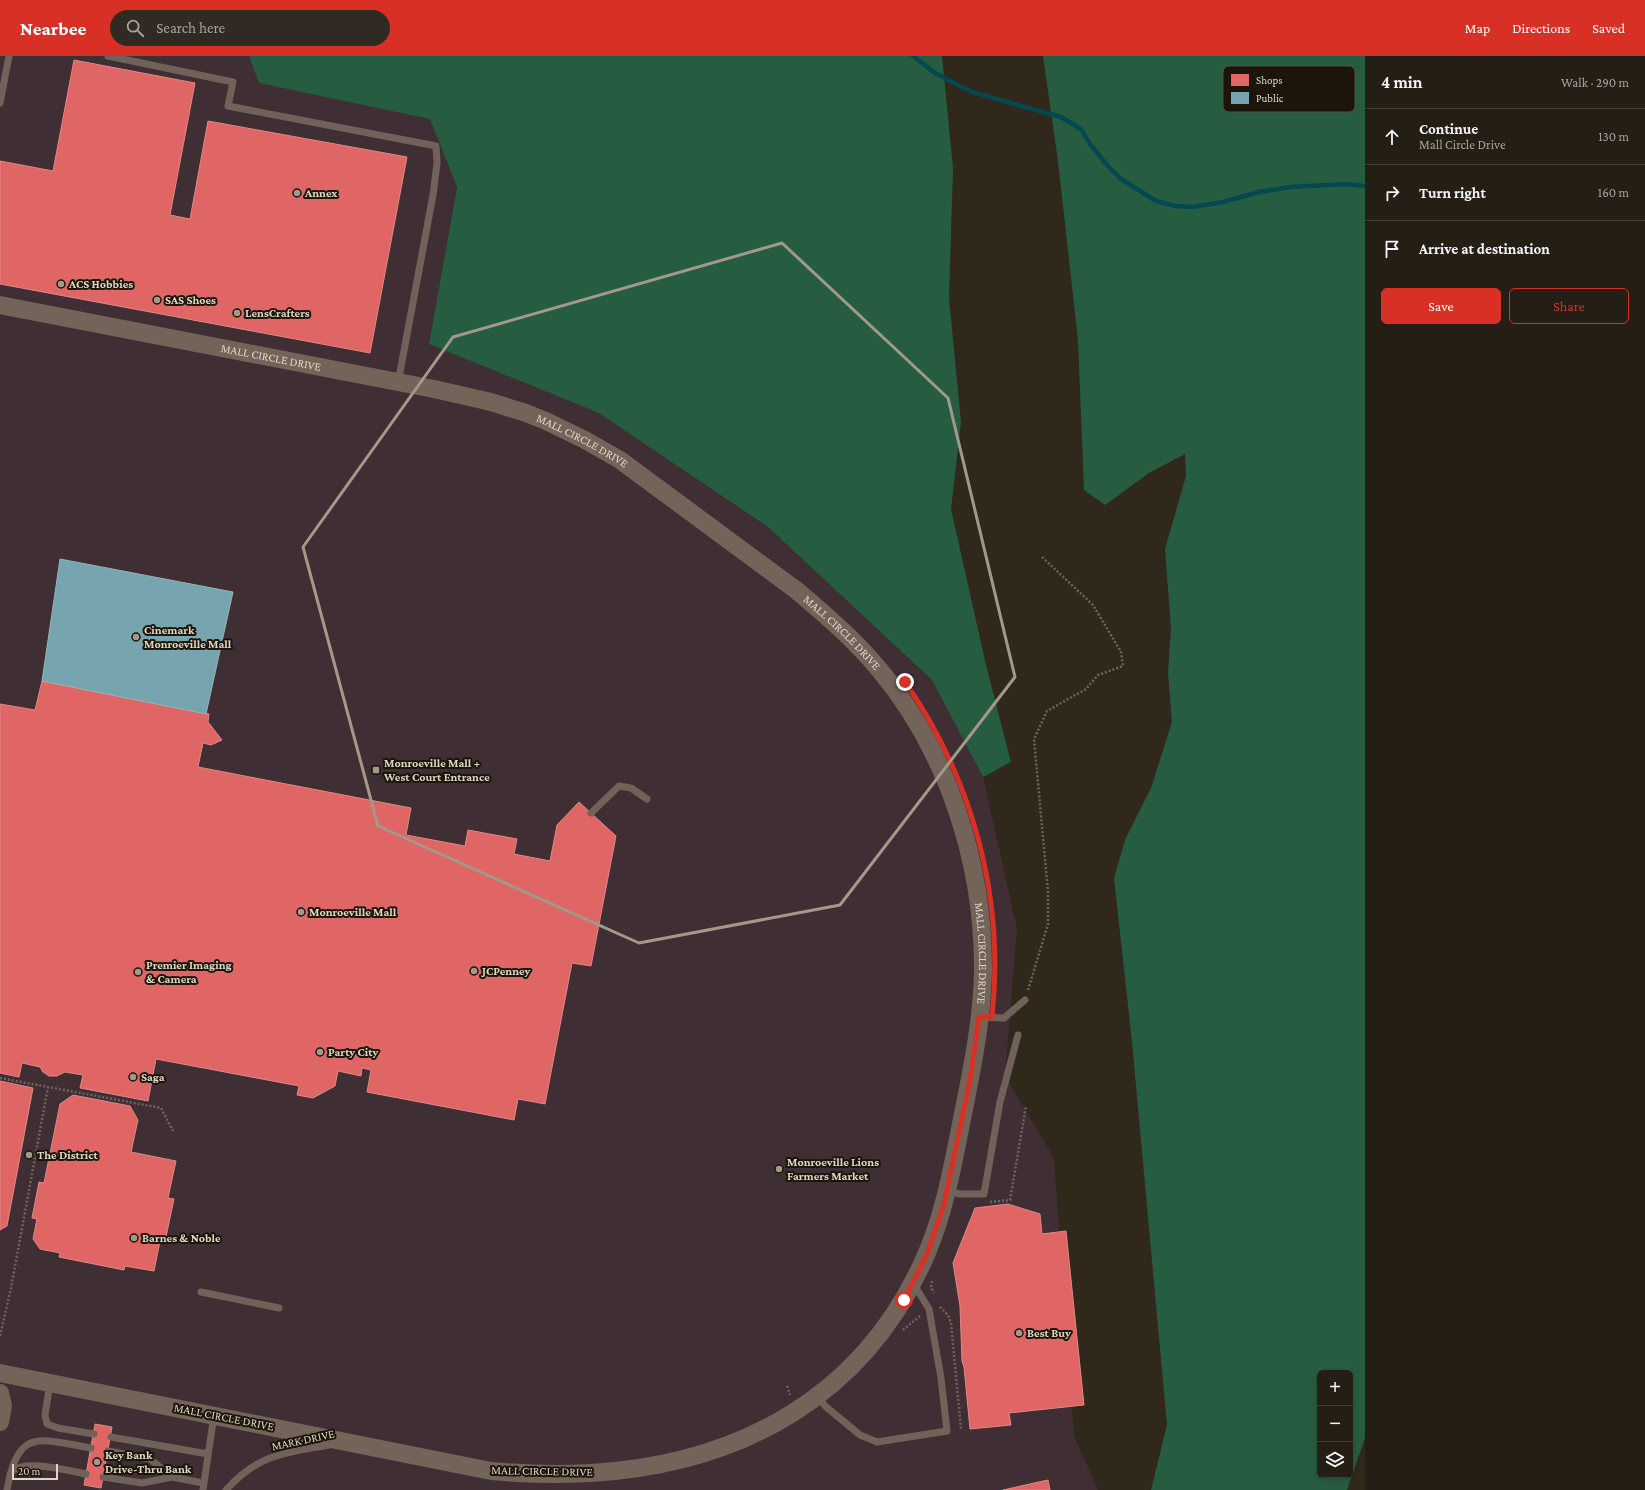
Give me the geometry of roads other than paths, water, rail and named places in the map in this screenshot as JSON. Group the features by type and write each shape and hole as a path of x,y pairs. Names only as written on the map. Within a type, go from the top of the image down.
{"street":[{"name":"MALL CIRCLE DRIVE","path":"0,305 491,402 526,413 559,427 620,460 796,590 840,628 877,667 909,710 923,734 951,794 961,824 975,882 980,916 983,973 979,1017 970,1080 947,1191 936,1230 913,1283 890,1323 857,1362 818,1396 798,1410 770,1426 738,1441 712,1451 666,1463 596,1473 556,1474 491,1471 0,1373"},
{"path":"0,1393 4,1406 0,1422"}],"lane":[{"path":"0,103 9,56"},
{"path":"108,56 233,82 228,106 436,146 437,163 433,195 398,383"},
{"path":"591,813 619,786 631,788 647,799"},
{"path":"979,1017 1004,1018 1025,1000"},
{"path":"947,1191 960,1194 984,1194 1000,1102 1018,1035"},
{"path":"818,1396 826,1406 860,1435 877,1442 947,1431 941,1378 929,1310 913,1283"},
{"path":"201,1292 280,1308"},
{"path":"50,1382 45,1416 48,1424 58,1428 94,1434"},
{"path":"103,1477 142,1483 172,1478 203,1486 214,1415"},
{"path":"111,1437 208,1454"},
{"path":"6,1490 9,1476 18,1453 20,1449 29,1443 48,1441 91,1448"},
{"name":"MARK DRIVE","path":"226,1490 244,1472 263,1460 285,1453 347,1442"},
{"path":"108,1451 150,1459 172,1478"},
{"path":"9,1476 16,1468 26,1465 86,1474"}],"waterway":[{"path":"913,56 935,73 972,92 1061,117 1081,129 1090,144 1121,179 1156,201 1175,206 1193,207 1223,202 1259,192 1291,187 1346,184 1365,186"}],"place":[{"name":"Annex","path":"297,193"},
{"name":"ACS Hobbies","path":"61,284"},
{"name":"SAS Shoes","path":"157,300"},
{"name":"LensCrafters","path":"237,313"},
{"name":"Cinemark Monroeville Mall","path":"136,637"},
{"name":"Monroeville Mall + West Court Entrance","path":"376,770"},
{"name":"Monroeville Mall","path":"301,912"},
{"name":"JCPenney","path":"474,971"},
{"name":"Premier Imaging & Camera","path":"138,972"},
{"name":"Party City","path":"320,1052"},
{"name":"Saga","path":"133,1077"},
{"name":"The District","path":"29,1155"},
{"name":"Monroeville Lions Farmers Market","path":"779,1169"},
{"name":"Barnes & Noble","path":"134,1238"},
{"name":"Best Buy","path":"1019,1333"},
{"name":"Key Bank Drive-Thru Bank","path":"97,1462"}]}
